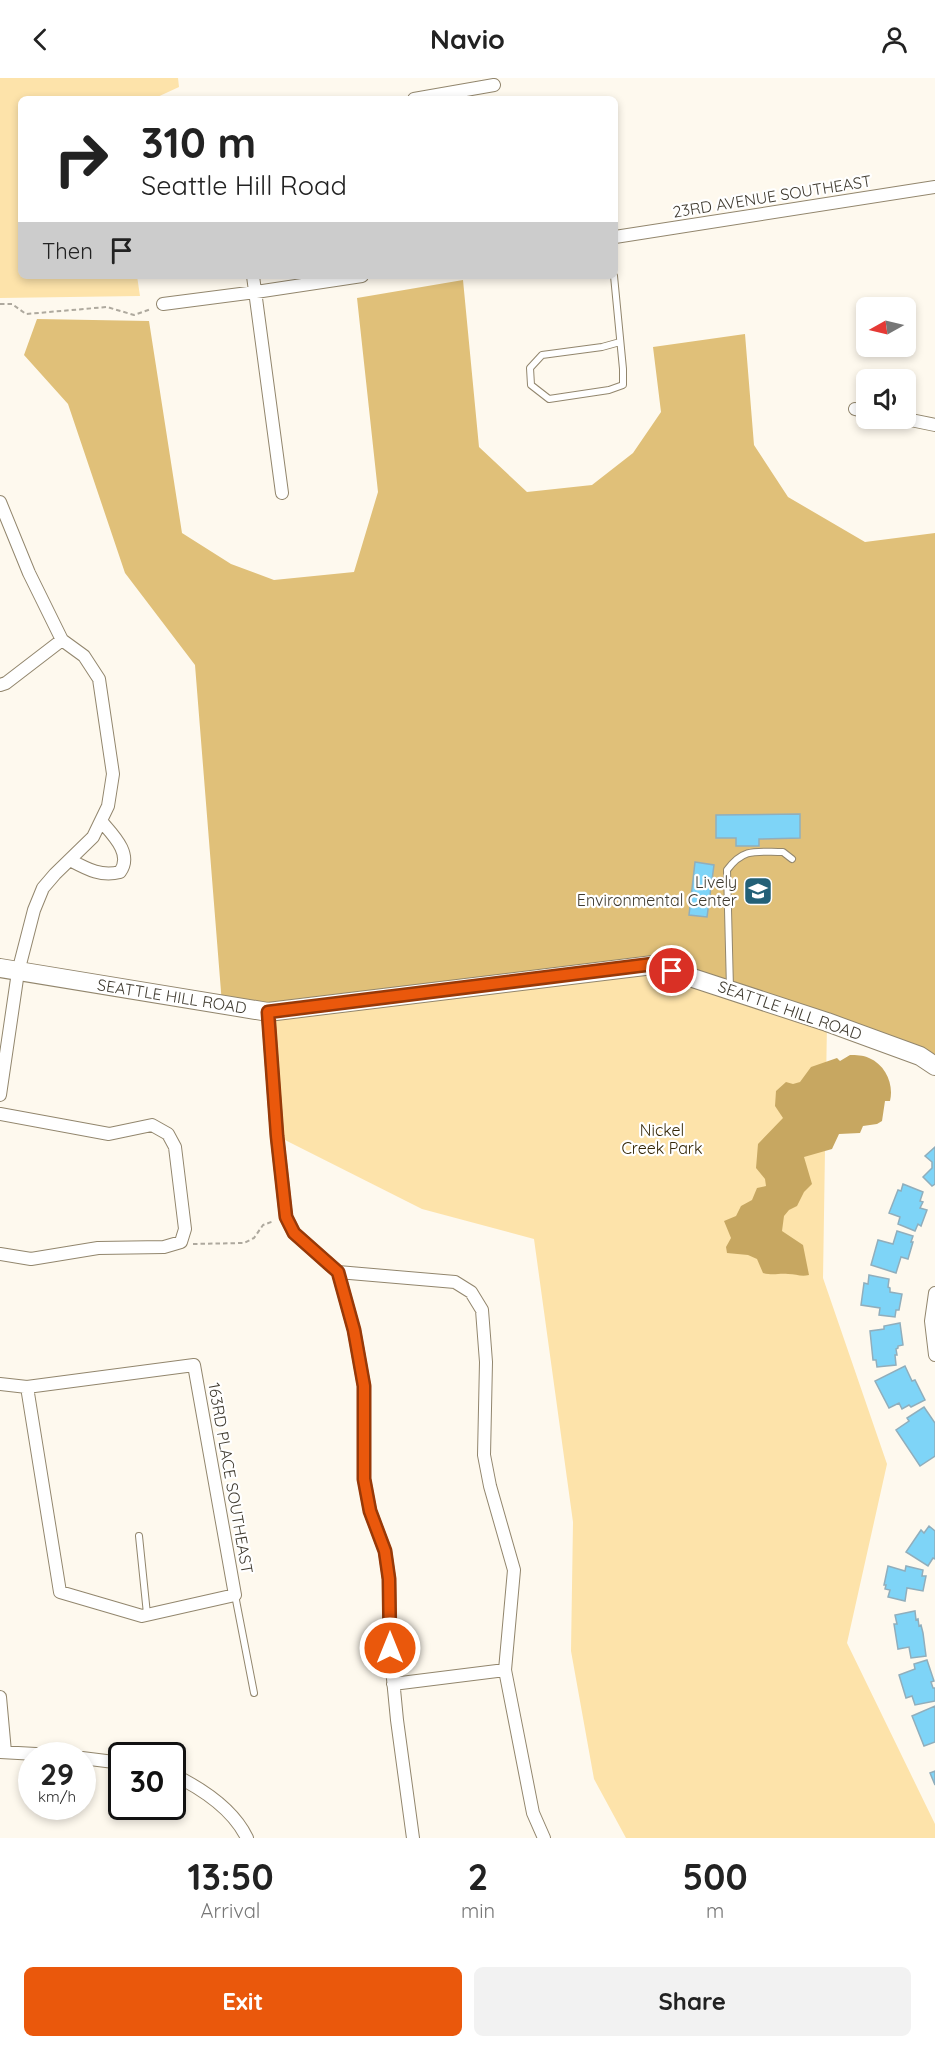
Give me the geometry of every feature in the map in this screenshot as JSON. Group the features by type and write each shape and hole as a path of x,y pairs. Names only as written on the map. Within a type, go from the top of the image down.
{"street":[{"path":"428,96 494,82"},
{"name":"23RD AVENUE SOUTHEAST","path":"618,237 935,187"},
{"path":"254,279 282,493"},
{"path":"165,303 342,279"},
{"path":"916,421 935,425"},
{"path":"0,502 29,573 62,640 84,656 99,679 113,774 108,806 93,837 43,888 9,970 0,1095"},
{"path":"0,685 6,683 62,640"},
{"path":"70,860 101,873 120,872 124,867 126,860 122,849 101,821"},
{"name":"SEATTLE HILL ROAD","path":"9,970 268,1012 653,964 828,1022 920,1056 935,1066"},
{"path":"268,1012 277,1136 286,1217 294,1233 338,1272 354,1330 364,1386 364,1479 370,1511 385,1551 389,1579 393,1684 413,1838"},
{"path":"0,1114 109,1134 152,1125 168,1134 175,1148 184,1229 181,1242 164,1247 98,1248 31,1258 0,1254"},
{"path":"338,1272 455,1282 471,1292 482,1310 486,1362 484,1455 490,1486 514,1570 505,1670 533,1813 544,1838"},
{"path":"935,1293 931,1321 935,1355"},
{"name":"163RD PLACE SOUTHEAST","path":"27,1386 194,1365 235,1595"},
{"path":"0,1384 27,1386 60,1592 142,1616 235,1595"},
{"path":"393,1684 505,1670"},
{"path":"0,1697 2,1752 18,1753"},
{"path":"186,1780 220,1805 241,1826 247,1838"}],"lane":[{"path":"614,279 620,342 623,385 609,390 549,399 531,385 530,368 542,355 602,347 620,342"},
{"path":"730,990 727,870 735,859 747,852 783,852 792,859"},
{"path":"139,1536 147,1614"},
{"path":"235,1595 255,1693"}],"path":[{"path":"0,304 12,304 26,314 107,307 134,315 165,303"},
{"path":"181,1242 244,1243 254,1238 263,1225 286,1217"}],"green space":[{"path":"0,78 178,78 179,87 160,96 18,96 18,279 137,279 140,296 0,298"},
{"name":"Nickel Creek Park","path":"653,965 827,1022 823,1278 887,1464 847,1643 935,1824 935,1838 626,1838 594,1779 571,1651 573,1522 534,1239 422,1209 277,1136 268,1012"}],"shaded area":[{"path":"463,280 479,447 527,492 592,485 633,453 661,412 653,347 745,334 754,445 788,497 865,542 935,533 935,1066 653,965 268,1012 222,1004 195,665 125,573 68,404 24,355 37,319 149,321 182,533 231,564 274,580 354,572 378,492 357,298"},
{"path":"850,1055 867,1057 880,1065 890,1082 890,1101 885,1101 882,1121 863,1126 860,1133 839,1134 832,1149 804,1157 812,1184 804,1192 797,1206 784,1216 782,1231 803,1245 809,1275 763,1273 757,1259 748,1255 727,1253 726,1247 731,1238 724,1221 736,1216 741,1206 752,1200 757,1188 766,1186 765,1179 756,1168 758,1144 783,1118 775,1106 776,1091 786,1082 793,1084 800,1082 811,1067 837,1058 840,1061"}],"building":[{"path":"800,814 800,838 759,839 759,846 736,846 736,838 716,838 716,815"},
{"path":"695,862 714,865 707,917 689,915"},
{"path":"935,1147 935,1184 932,1186 923,1177 932,1168 932,1162 925,1156"},
{"path":"903,1184 923,1192 920,1201 923,1202 920,1208 927,1210 921,1226 918,1224 915,1231 898,1224 900,1217 889,1213 898,1190 901,1191"},
{"path":"897,1231 913,1236 908,1259 901,1257 896,1273 871,1265 878,1240 893,1244"},
{"path":"869,1275 889,1279 890,1292 902,1294 895,1317 879,1315 880,1308 861,1305 864,1283 868,1284"},
{"path":"900,1323 903,1345 896,1349 896,1365 877,1367 876,1360 873,1360 870,1331"},
{"path":"905,1366 925,1400 902,1409 899,1403 889,1408 875,1381"},
{"path":"924,1407 935,1423 935,1456 920,1466 896,1430 909,1421 907,1418"},
{"path":"929,1526 935,1531 935,1559 933,1558 928,1566 906,1552 921,1530 924,1533"},
{"path":"888,1566 905,1571 906,1566 923,1570 922,1576 926,1576 923,1591 907,1588 905,1601 888,1597 890,1590 885,1589 886,1585 884,1585"},
{"path":"915,1611 916,1620 918,1619 923,1633 926,1656 911,1658 909,1647 898,1649 894,1624 897,1624 895,1615"},
{"path":"927,1660 934,1681 931,1682 935,1688 935,1701 915,1705 912,1696 906,1698 899,1675 915,1669 914,1664"},
{"path":"935,1706 935,1742 924,1746 912,1716"},
{"path":"935,1771 935,1785 930,1773"}],"place":[{"name":"Lively Environmental Center","path":"758,891"}],"route":[{"path":"390,1648 389,1579 385,1551 370,1511 364,1479 364,1386 354,1330 338,1272 294,1233 286,1217 277,1136 268,1012 653,964 672,971"}]}
